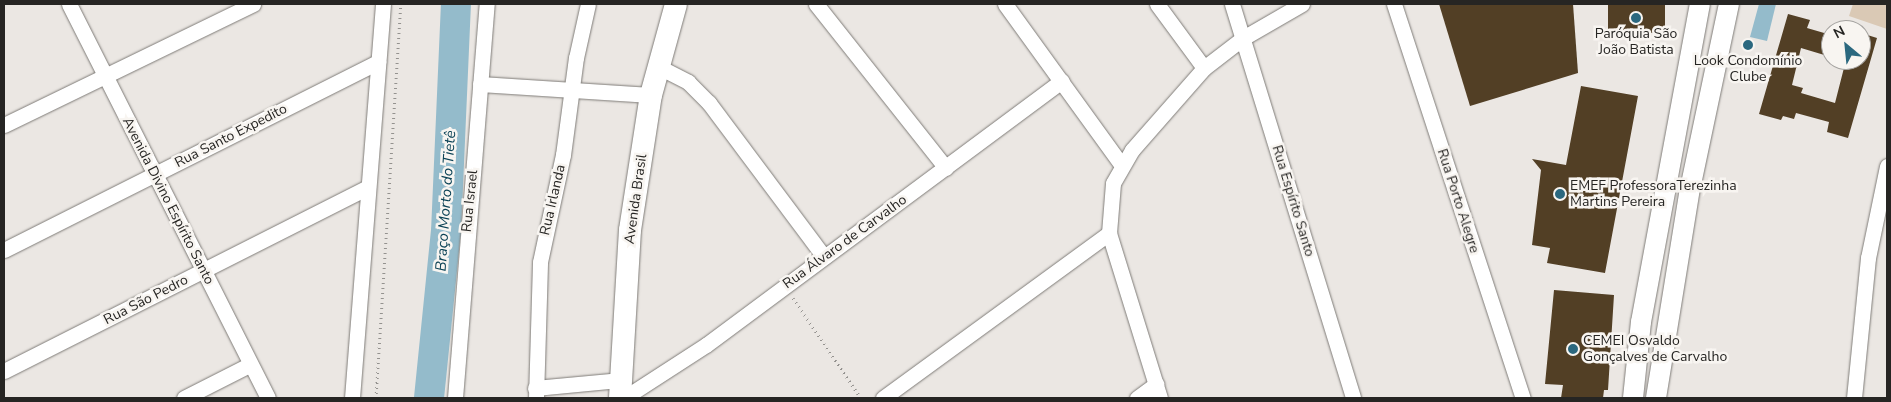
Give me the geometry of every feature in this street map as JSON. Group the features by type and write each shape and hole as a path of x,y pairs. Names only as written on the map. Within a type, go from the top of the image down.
{"main road":[{"name":"Avenida Brasil","path":"621,392 630,230 651,94 676,4"}],"street":[{"name":"Avenida Divino Espírito Santo","path":"69,4 249,365 268,398"},
{"path":"4,125 253,4"},
{"path":"352,398 383,4"},
{"name":"Rua Israel","path":"455,398 487,4"},
{"name":"Rua Irlanda","path":"536,393 540,262 563,156 571,91 588,4"},
{"path":"816,4 946,168"},
{"path":"1005,4 1122,164"},
{"path":"1157,4 1204,68"},
{"name":"Rua Espírito Santo","path":"1232,4 1353,398"},
{"path":"1137,398 1158,391 1109,232 1110,198 1122,164 1204,68 1243,38 1302,4"},
{"name":"Rua Porto Alegre","path":"1394,4 1523,398"},
{"path":"1633,398 1643,313 1700,4"},
{"path":"1656,398 1690,189 1729,4"},
{"name":"Rua Santo Expedito","path":"4,250 378,62"},
{"path":"659,67 688,82 709,103 824,257"},
{"name":"Rua Álvaro de Carvalho","path":"621,392 706,345 1062,81"},
{"path":"480,84 571,91 651,94"},
{"path":"1854,398 1868,258 1887,166"},
{"name":"Rua São Pedro","path":"4,372 368,187"},
{"path":"883,398 1109,232"},
{"path":"184,398 249,365"},
{"path":"536,393 621,392"}],"path":[{"path":"376,398 401,4"},
{"path":"784,286 861,398"}],"shaded area":[{"path":"1853,4 1887,4 1887,29 1871,24 1871,20 1861,20 1849,16"}],"water":[{"path":"1759,4 1776,4 1767,41 1750,37"}],"building":[{"path":"1439,4 1573,4 1578,73 1470,106"},
{"name":"Paróquia São João Batista","path":"1608,4 1665,4 1665,33 1608,33"},
{"path":"1788,14 1810,20 1807,28 1821,32 1821,54 1801,48 1792,85 1803,88 1801,93 1835,103 1843,70 1868,70 1848,138 1827,132 1829,122 1796,113 1794,119 1783,116 1781,120 1759,114"},
{"path":"1871,36 1877,38 1871,59"},
{"path":"1581,86 1638,96 1605,273 1547,263 1550,248 1532,245 1541,170 1532,159 1566,165"},
{"path":"1554,290 1614,295 1608,390 1604,390 1603,398 1561,398 1563,385 1545,384"}],"waterway":[{"name":"Braço Morto do Tietê","path":"429,398 446,232 456,4"}],"place":[{"name":"Paróquia São João Batista","path":"1636,18"},
{"name":"Look Condomínio Clube","path":"1748,45"},
{"name":"EMEF ProfessoraTerezinha Martins Pereira","path":"1560,194"},
{"name":"CEMEI Osvaldo Gonçalves de Carvalho","path":"1573,349"}]}
